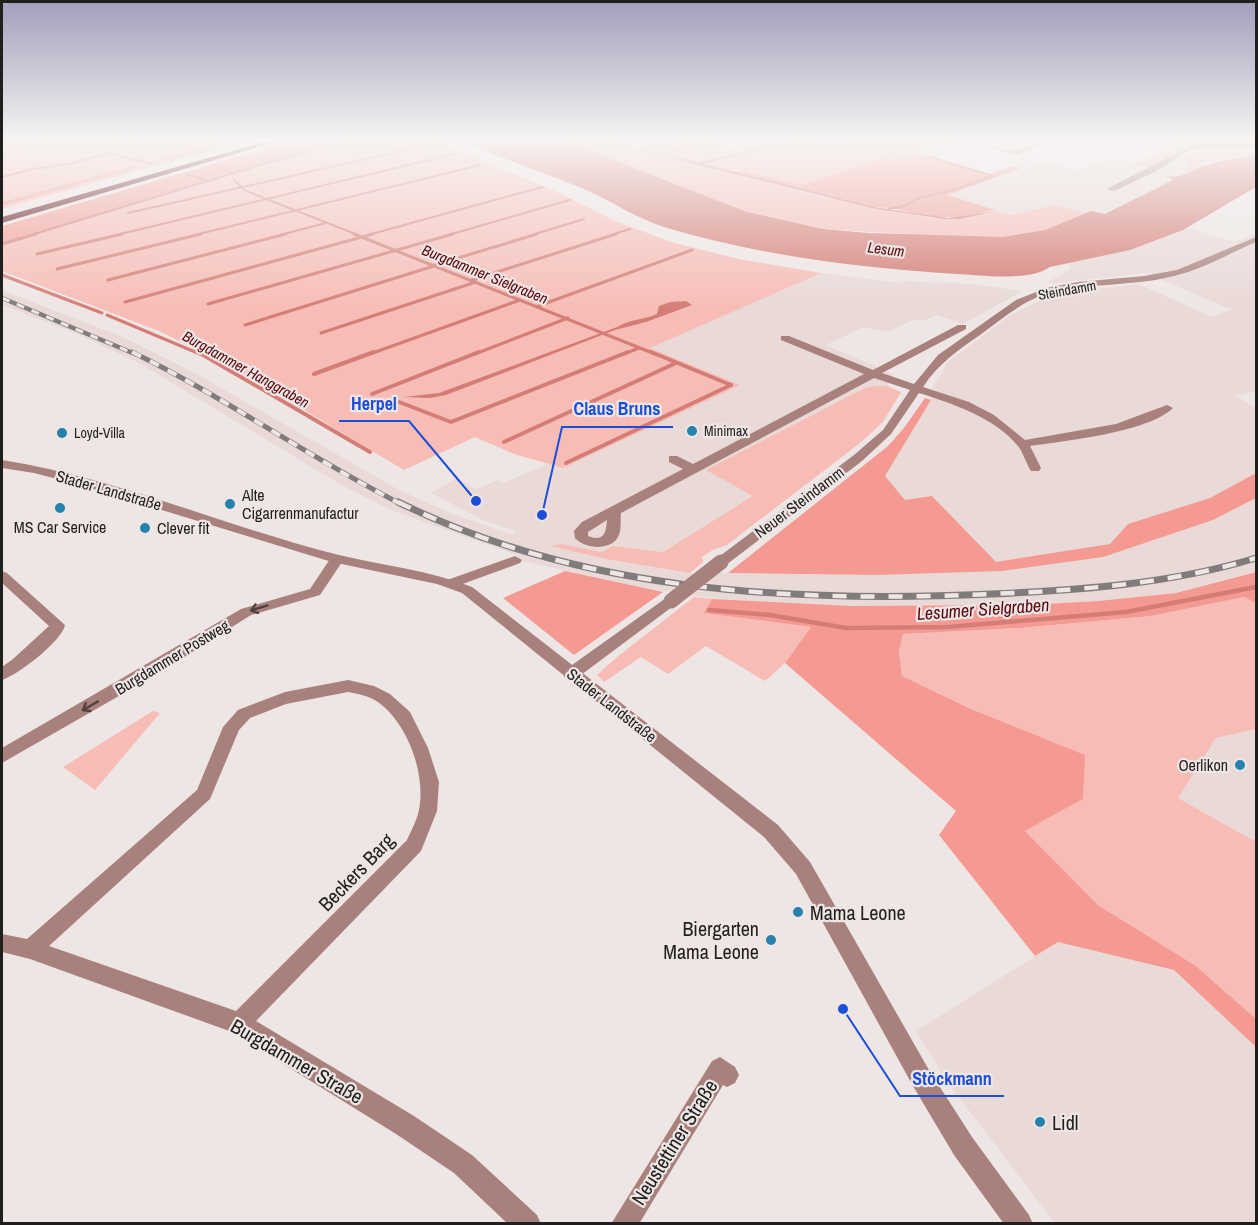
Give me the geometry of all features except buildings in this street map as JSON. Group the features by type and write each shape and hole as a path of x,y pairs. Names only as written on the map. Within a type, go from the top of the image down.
{"highway":[{"path":"2,214 61,197"},
{"path":"2,220 81,197"}],"street":[{"name":"Steindamm","path":"917,390 929,370 952,347 1030,297 1078,285 1144,279 1179,272 1257,239"},
{"path":"614,512 962,327"},
{"path":"784,338 873,374 965,404 990,417 1023,444 1035,468"},
{"name":"Neuer Steindamm","path":"571,674 858,458 887,432 917,390"},
{"path":"1023,444 1085,434 1154,417 1167,408"},
{"path":"673,459 693,469"},
{"name":"Stader Landstraße","path":"2,465 35,469 84,482 337,559 452,583 467,590 771,831 802,868 921,1078 963,1146 1020,1224"},
{"name":"Burgdammer Postweg","path":"2,756 153,669 246,612 315,592 337,559"},
{"path":"452,583 515,560"},
{"path":"2,576 57,625 56,631 19,663 2,674"},
{"name":"Beckers Barg","path":"30,949 204,794 232,727 244,714 260,706 332,688 348,686 368,690 384,698 404,716 419,748 430,782 428,811 414,845 239,1023"},
{"name":"Burgdammer Straße","path":"2,943 30,949 239,1023 405,1125 463,1164 528,1224"},
{"name":"Neustettiner Straße","path":"624,1224 720,1069 727,1075"}],"shaded area":[{"path":"2,197 19,197 2,202"},
{"path":"20,197 33,197 2,206 2,202"},
{"path":"33,197 44,197 2,209 2,206"},
{"path":"100,197 160,197 2,245 2,226"},
{"path":"160,197 568,197 613,220 671,242 739,259 821,273 650,348 740,385 563,468 514,454 475,437 404,470 234,368 159,331 2,271 2,245"},
{"path":"709,197 825,197 930,218 960,219 996,211 1010,215 1055,205 1086,213 1045,230 1003,237 939,236 823,229 747,212"},
{"path":"834,197 954,197 995,210 960,217 934,217 891,208 874,207"},
{"path":"953,197 1139,197 1105,214 1091,211 1086,213 1055,205 1009,215"},
{"path":"1188,228 1235,242 1256,233 1256,391 1236,396 1256,408 1256,473 1210,498 1128,524 1110,544 995,563 932,496 905,500 885,476 931,400 933,386 948,362 1009,316 1052,295 1138,284 1212,317 1233,310 1146,273 1045,284 1071,269 1069,263 1130,250"},
{"path":"821,273 902,283 906,281 971,284 1023,291 963,324 937,315 923,321 915,319 888,332 863,327 826,345 893,374 887,386 865,388 707,470 754,496 663,552 613,546 601,552 562,544 606,559 690,573 877,575 1002,571 1213,520 1256,498 1256,571 1176,593 1026,605 850,606 735,602 625,585 524,561 514,554 391,510 343,486 139,363 73,332 2,305 2,290 125,338 195,373 399,490 450,513 512,535 516,531 483,520 431,493 457,478 476,489 498,480 503,483 548,464 563,468 739,385 649,348"},
{"path":"887,386 901,392 883,422 860,443 727,545 702,557 703,562 690,573 606,559 551,546 562,544 601,552 613,546 663,552 753,496 706,470 865,388"},
{"path":"925,398 931,400 885,476 905,500 932,496 996,562 1110,544 1128,524 1210,498 1256,473 1256,498 1213,520 1103,557 1002,571 877,575 728,573 888,446"},
{"path":"565,571 663,592 574,655 503,598"},
{"path":"1256,572 1256,603 1244,597 1151,616 1020,628 903,634 899,651 902,676 973,710 1085,755 1083,799 1025,831 1098,905 1196,966 1256,1019 1256,1047 1174,970 1058,942 1035,956 939,835 956,811 785,663 811,627 704,613 712,599 850,606 1026,605 1098,601 1176,593"},
{"path":"694,597 712,599 705,613 811,627 785,663 765,681 706,646 668,674 641,657 604,682 597,675 617,657"},
{"path":"1244,597 1256,603 1256,729 1216,738 1178,798 1256,842 1256,1019 1196,966 1098,905 1025,831 1083,799 973,710 902,676 899,651 903,634 1020,628 1151,616"},
{"path":"153,711 160,713 95,790 63,767"},
{"path":"1256,729 1256,842 1178,798 1216,738"},
{"path":"1058,942 1174,970 1256,1047 1256,1223 1055,1223 948,1083 916,1031"}],"water":[{"name":"Lesum","path":"600,197 709,197 747,212 823,229 868,233 1003,237 1045,230 1091,211 1105,214 1139,197 1239,197 1183,230 1130,250 1018,276 920,271 808,259 699,237 634,215"},
{"path":"828,197 874,207 948,218 996,211 960,219 944,219 872,208"},
{"path":"686,301 692,305 646,322 615,330 446,395 430,398 404,397 439,393 627,322 657,314 659,306 670,302"}],"waterway":[{"name":"Burgdammer Hanggraben","path":"31,235 155,197"},
{"path":"128,213 198,197"},
{"name":"Burgdammer Sielgraben","path":"262,197 266,199"},
{"path":"266,199 274,197"},
{"path":"295,210 349,197"},
{"path":"368,235 505,197"},
{"path":"888,209 905,206 923,197"},
{"path":"116,235 266,199"},
{"name":"Burgdammer Sielgraben","path":"266,199 295,210"},
{"path":"448,235 570,200"},
{"path":"195,235 295,210"},
{"name":"Burgdammer Sielgraben","path":"295,210 358,235"},
{"path":"532,235 584,219"},
{"path":"280,235 326,223"},
{"path":"611,235 630,229"},
{"name":"Burgdammer Hanggraben","path":"2,244 36,234"},
{"path":"37,254 122,234"},
{"path":"57,269 201,234"},
{"path":"108,280 286,234"},
{"name":"Burgdammer Sielgraben","path":"354,234 362,237"},
{"name":"Burgdammer Sielgraben","path":"362,237 373,234"},
{"path":"395,250 453,234"},
{"path":"435,265 537,234"},
{"path":"472,280 616,234"},
{"path":"125,302 362,237"},
{"name":"Burgdammer Sielgraben","path":"362,237 395,250"},
{"path":"208,304 395,250"},
{"name":"Burgdammer Sielgraben","path":"395,250 475,282"},
{"path":"538,306 692,250"},
{"path":"245,325 434,266"},
{"name":"Burgdammer Hanggraben","path":"2,275 102,313"},
{"path":"321,333 475,282"},
{"name":"Burgdammer Sielgraben","path":"475,282 520,300"},
{"path":"370,354 520,300"},
{"name":"Burgdammer Sielgraben","path":"520,300 566,319"},
{"name":"Burgdammer Hanggraben","path":"107,315 200,354"},
{"path":"475,354 566,319"},
{"name":"Burgdammer Sielgraben","path":"566,319 655,354"},
{"path":"624,354 639,348"},
{"name":"Burgdammer Hanggraben","path":"198,352 370,452"},
{"path":"314,374 374,352"},
{"path":"372,394 479,352"},
{"path":"399,402 451,422 628,352"},
{"path":"566,463 731,385 651,352"},
{"path":"504,442 676,363"},
{"name":"Lesumer Sielgraben","path":"709,610 770,615 846,628 948,627 1126,612 1256,587"}],"railway":[{"path":"2,298 135,354"},
{"path":"132,352 200,388 333,467 401,504"},
{"path":"398,502 468,532 540,556 614,573 689,585 764,593 917,596 1059,590 1158,580 1256,558"}],"place":[{"name":"Minimax","path":"692,431"},
{"name":"Loyd-Villa","path":"62,433"},
{"name":"Herpel","path":"476,501"},
{"name":"Alte Cigarrenmanufactur","path":"230,504"},
{"name":"MS Car Service","path":"60,508"},
{"name":"Claus Bruns","path":"542,515"},
{"name":"Clever fit","path":"145,528"},
{"name":"Oerlikon","path":"1240,765"},
{"name":"Mama Leone","path":"798,912"},
{"name":"Biergarten Mama Leone","path":"771,940"},
{"name":"Stöckmann","path":"843,1009"},
{"name":"Lidl","path":"1040,1122"}]}
